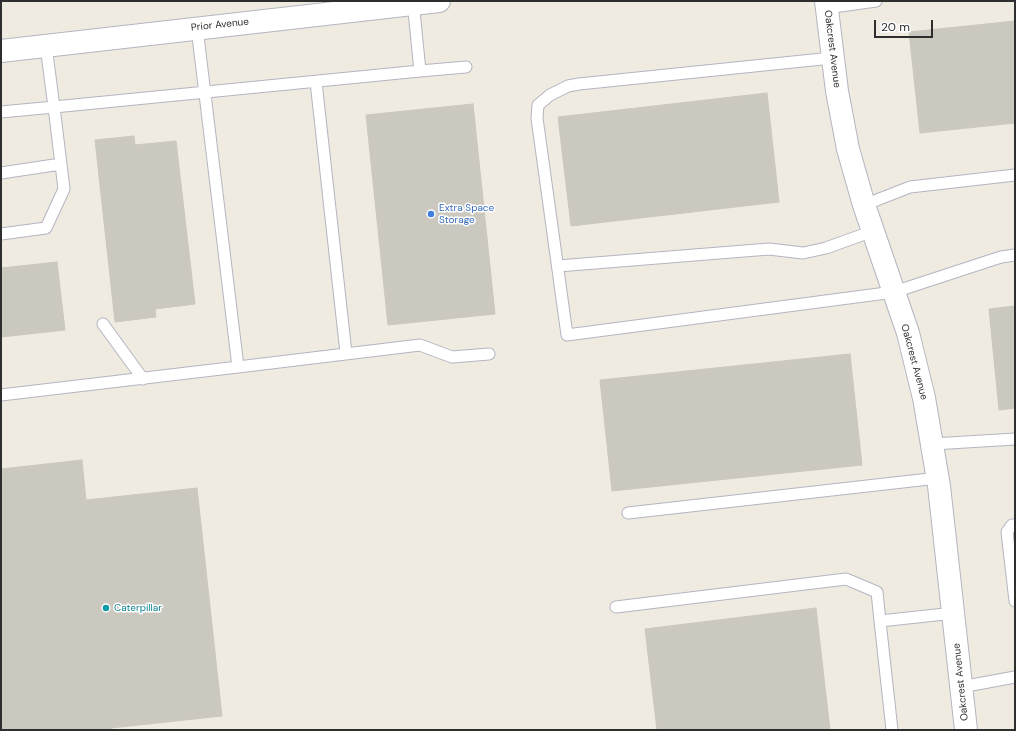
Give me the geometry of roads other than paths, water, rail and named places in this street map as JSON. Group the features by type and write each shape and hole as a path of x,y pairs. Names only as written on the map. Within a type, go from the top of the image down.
{"street":[{"name":"Prior Avenue","path":"1,51 413,2 439,1"},
{"name":"Oakcrest Avenue","path":"826,5 832,58 848,149 864,206 908,333 933,444 954,613 966,730"}],"lane":[{"path":"826,5 876,1"},
{"path":"413,2 420,71"},
{"path":"197,28 238,367"},
{"path":"1,234 46,228 64,189 46,46"},
{"path":"832,58 579,84 568,86 550,95 538,104 536,118 568,335 894,292 1001,256 1015,255"},
{"path":"1,112 466,67"},
{"path":"316,82 346,353"},
{"path":"1,173 61,164"},
{"path":"864,206 910,187 1015,175"},
{"path":"558,266 769,249 803,253 826,248 873,231"},
{"path":"104,324 143,379"},
{"path":"1,395 420,345 452,357 489,354"},
{"path":"933,444 1015,439"},
{"path":"628,514 938,478"},
{"path":"1015,525 1012,525 1006,532 1015,601"},
{"path":"616,607 846,580 877,592 892,730"},
{"path":"880,620 954,613"},
{"path":"961,687 1015,677"}],"place":[{"name":"Extra Space Storage","path":"431,214"},
{"name":"Caterpillar","path":"106,608"}]}
